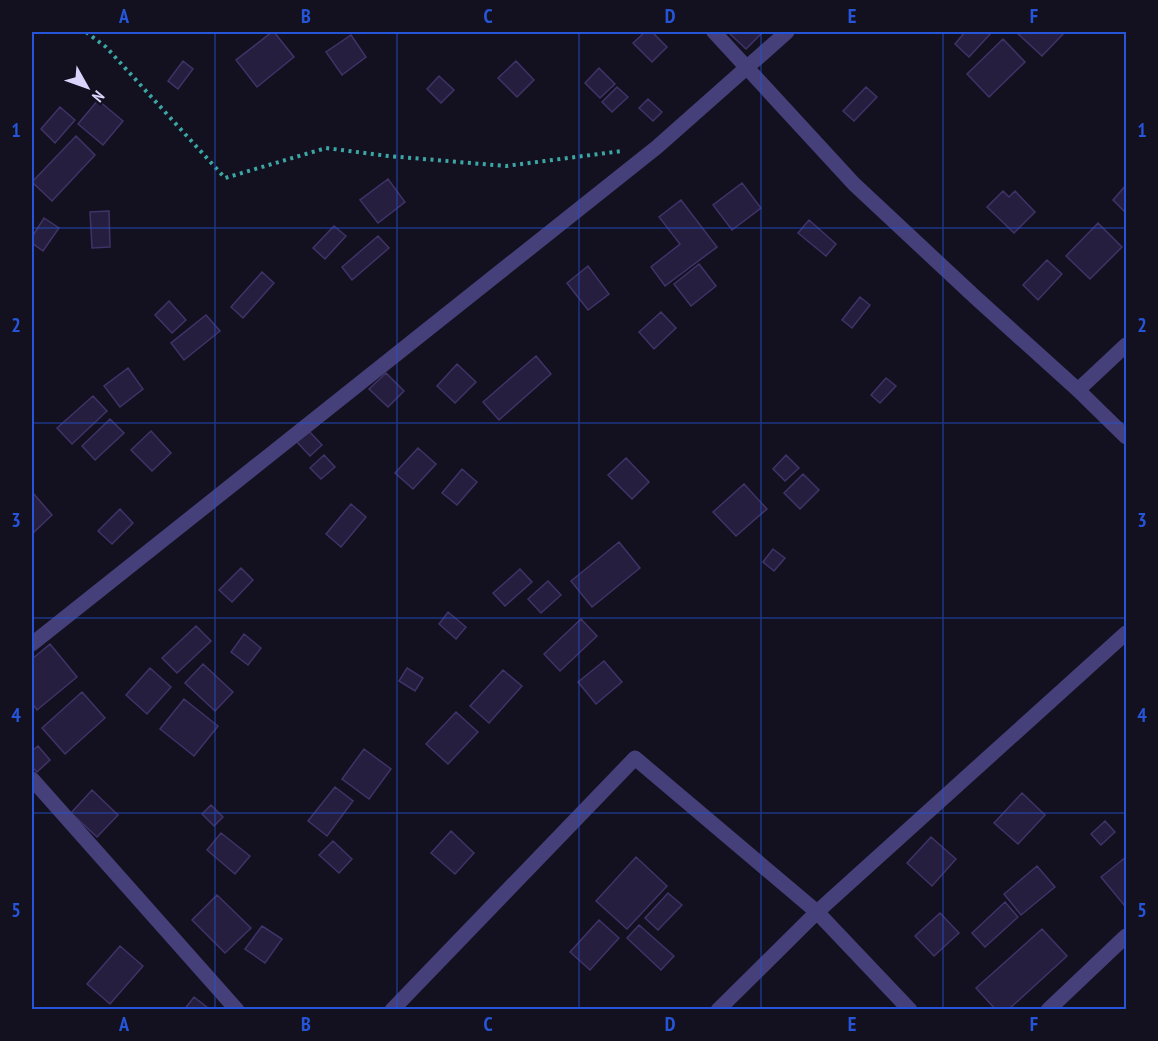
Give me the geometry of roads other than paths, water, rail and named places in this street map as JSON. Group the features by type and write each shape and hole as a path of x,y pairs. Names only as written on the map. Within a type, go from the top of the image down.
{"street":[{"path":"714,32 854,184 1126,437"},
{"path":"32,644 648,155 787,32"},
{"path":"1078,390 1126,345"},
{"path":"718,1010 817,912 1126,633"},
{"path":"392,1010 635,758 817,912 910,1010"},
{"path":"32,779 237,1010"},
{"path":"1048,1010 1126,936"}]}
